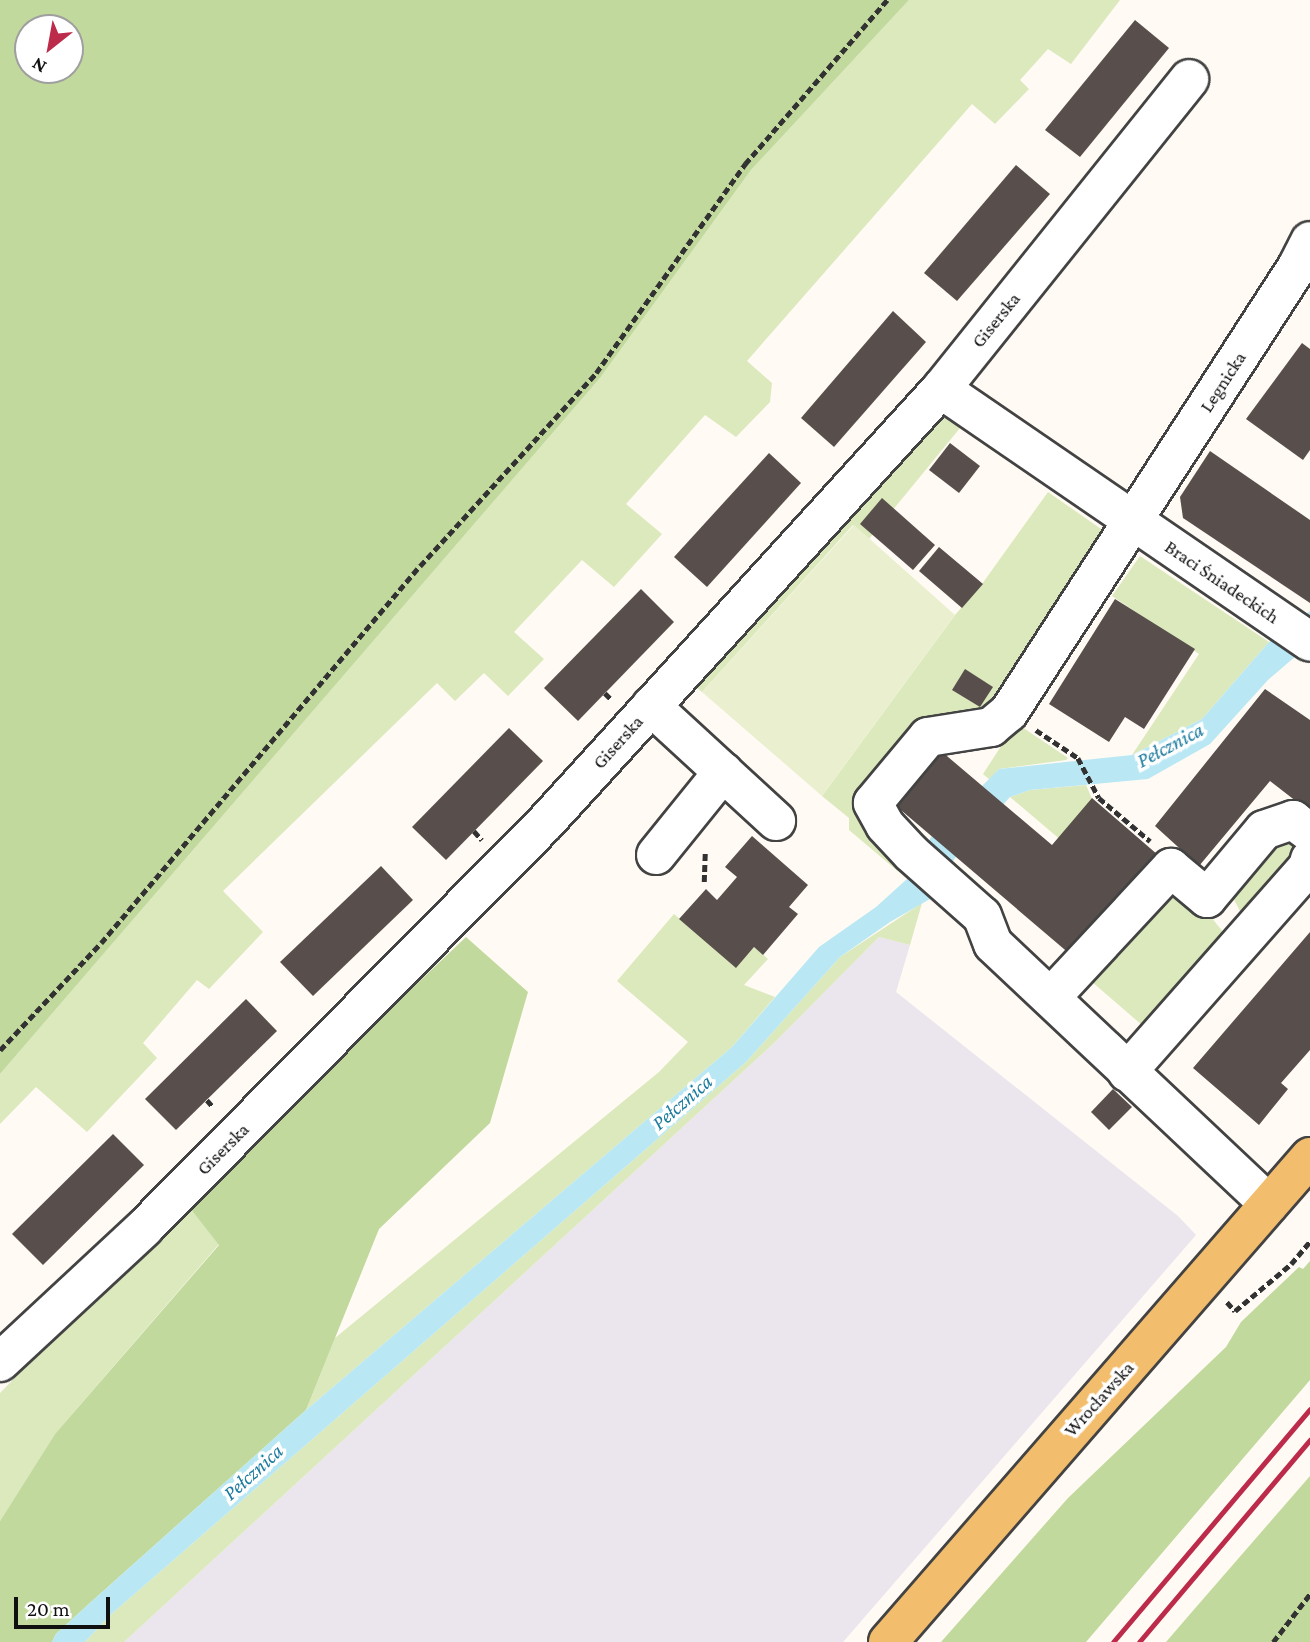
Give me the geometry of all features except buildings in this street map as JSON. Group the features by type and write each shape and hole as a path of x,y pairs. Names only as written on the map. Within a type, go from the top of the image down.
{"main road":[{"name":"Wrocławska","path":"888,1642 1310,1157"}],"street":[{"name":"Giserska","path":"0,1362 145,1228 546,822 941,389 1189,79"},
{"name":"Legnicka","path":"1009,712 1297,267 1310,241"},
{"name":"Braci Śniadeckich","path":"941,389 1310,642"},
{"path":"651,706 776,821"},
{"path":"1009,712 990,727 928,737 873,803 885,825 911,853 982,916 993,944 1052,996 1127,1072 1269,1204"},
{"path":"656,856 723,772"},
{"path":"1207,898 1264,830 1293,820 1310,833"},
{"path":"1127,1072 1248,937 1308,867 1310,859"},
{"path":"1052,996 1171,868 1248,937"}],"path":[{"path":"0,1050 101,943 420,566 596,373 745,164 887,0"},
{"path":"1009,712 1078,758 1099,798 1167,855 1171,868"},
{"path":"1291,1264 1310,1241"},
{"path":"1273,1642 1310,1594"}],"shaded area":[{"path":"879,937 910,945 896,992 1178,1216 1196,1235 843,1642 124,1642 775,1042"}],"green space":[{"path":"0,0 909,0 751,170 600,378 0,1074"},
{"path":"909,0 1120,0 1071,64 1048,49 1020,80 1029,89 995,124 972,104 747,361 772,383 770,402 736,437 705,415 626,504 662,534 614,587 582,560 514,632 544,659 508,696 484,673 455,701 437,683 223,891 263,932 209,989 197,980 143,1043 157,1058 87,1132 36,1087 0,1124 0,1074 600,378 751,170"},
{"path":"932,417 945,418 960,428 869,539 853,525 702,692 692,684"},
{"path":"1048,492 1104,531 1052,607 1064,615 1002,708 871,786 912,866 907,879 849,830 849,818 822,796"},
{"path":"854,525 955,615 822,796 702,692"},
{"path":"1140,556 1269,642 1202,719 1132,755 1199,654 1112,596"},
{"path":"1016,723 1068,758 999,769 990,780 983,774"},
{"path":"1086,785 1094,803 1062,841 1010,797 1030,790"},
{"path":"1280,837 1302,843 1247,912 1240,911 1232,896"},
{"path":"1168,883 1202,906 1228,938 1150,1032 1084,975"},
{"path":"922,903 910,945 879,937 775,1042 124,1642 85,1642 108,1617 746,1062 840,957"},
{"path":"674,914 736,967 754,947 768,959 744,985 775,997 732,1047 306,1410 335,1338 659,1072 688,1042 617,981"},
{"path":"466,937 528,992 490,1123 379,1229 306,1410 91,1602 56,1634 52,1642 0,1642 0,1521 55,1434 219,1245 186,1203"},
{"path":"186,1203 219,1244 55,1434 0,1521 0,1393"},
{"path":"1310,1261 1310,1380 1086,1642 941,1642 1068,1498 1226,1347 1241,1322 1299,1267 1303,1269"},
{"path":"1310,1476 1310,1642 1166,1642 1191,1613"}],"water":[{"name":"Pełcznica","path":"1310,611 1310,644 1268,680 1210,744 1148,779 1030,790 1010,797 955,858 930,899 890,922 840,957 746,1062 108,1617 85,1642 52,1642 56,1634 91,1602 306,1410 732,1047 819,947 876,907 907,879 931,837 999,769 1132,755 1202,719 1269,642"}],"railway":[{"path":"1113,1642 1310,1409"},
{"path":"1139,1642 1310,1440"}]}
